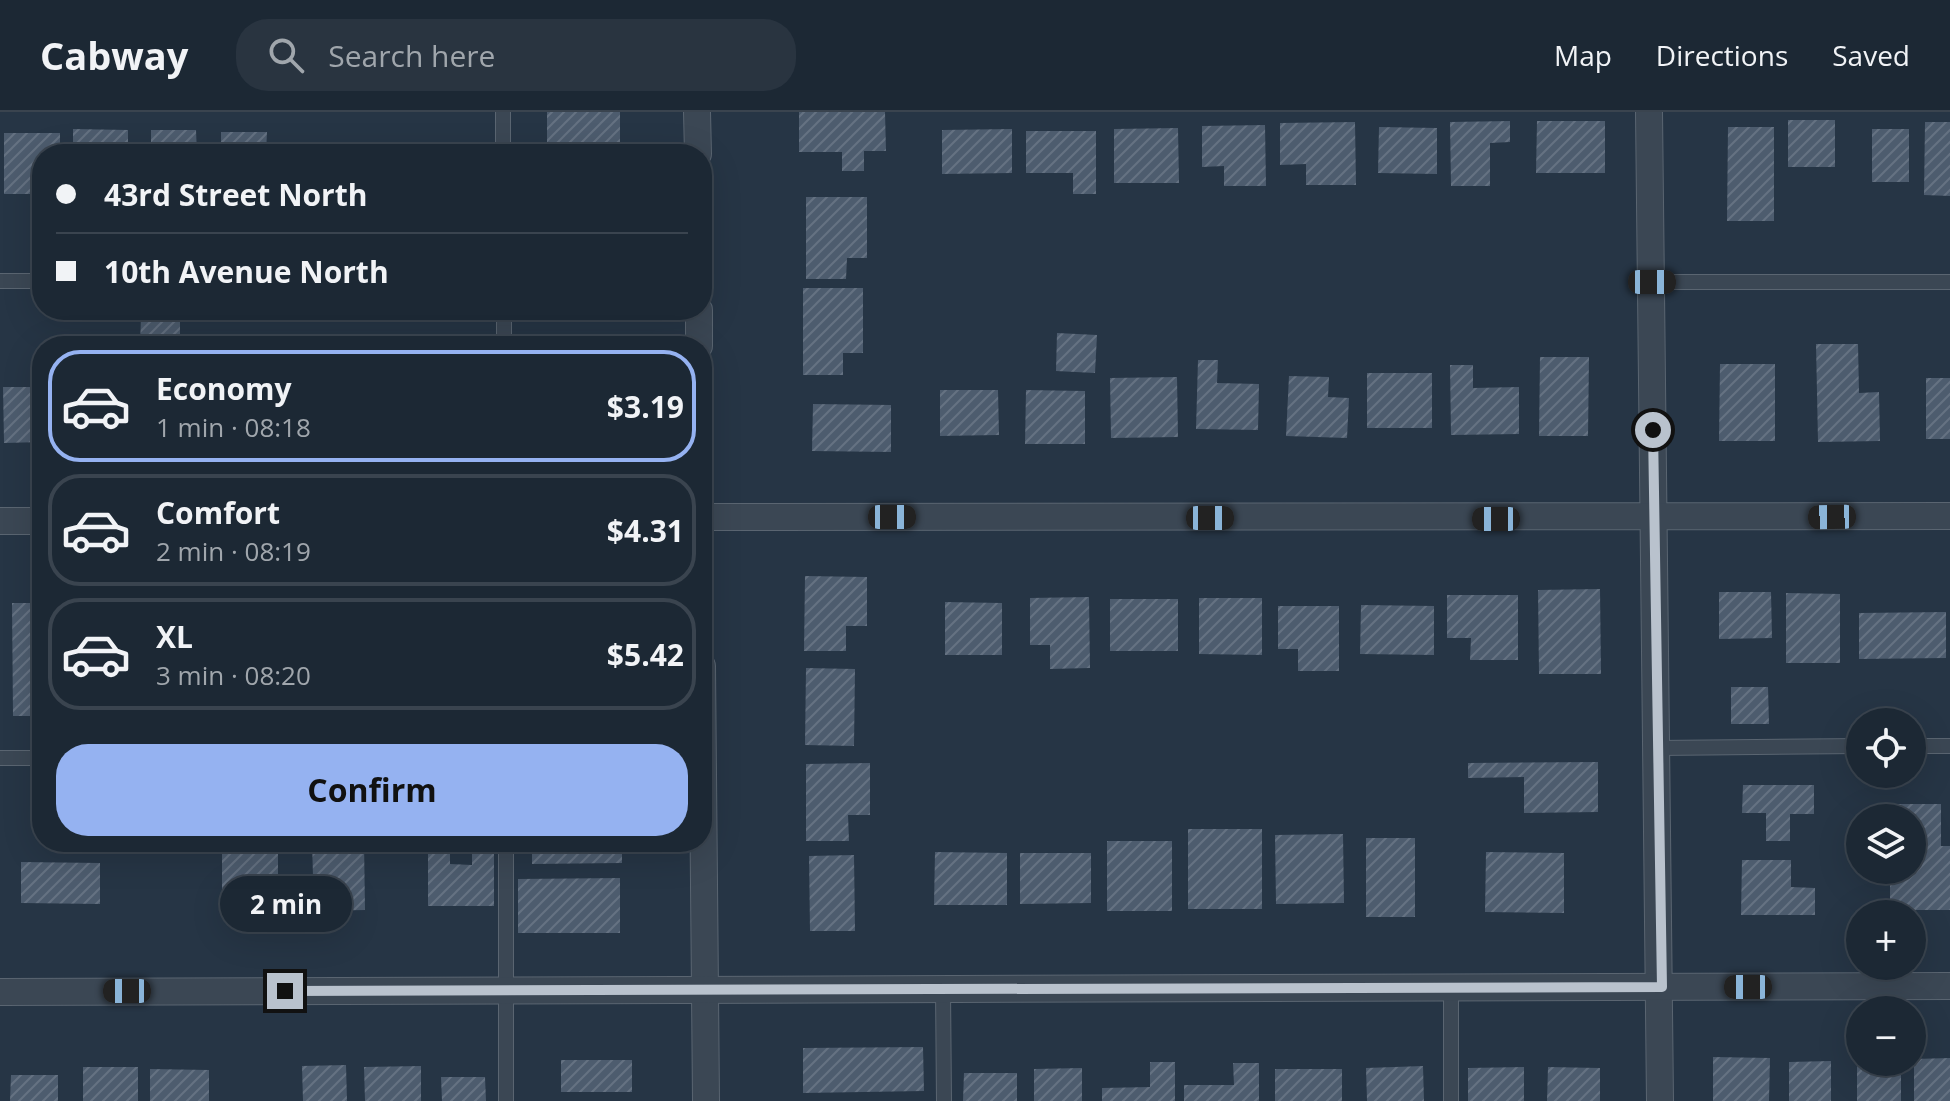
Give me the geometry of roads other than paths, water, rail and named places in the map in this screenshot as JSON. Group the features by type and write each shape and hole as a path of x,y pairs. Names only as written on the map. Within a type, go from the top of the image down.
{"street":[{"path":"697,112 698,144"},
{"path":"1649,112 1662,987 1660,1101"},
{"path":"712,517 1654,519 1950,516"},
{"path":"0,521 32,521"},
{"path":"704,852 706,1101"},
{"path":"0,992 1950,986"}],"lane":[{"path":"503,112 503,144"},
{"path":"0,281 32,281"},
{"path":"1652,282 1950,282"},
{"path":"1658,748 1846,746"},
{"path":"1926,746 1950,746"},
{"path":"0,758 32,758"},
{"path":"506,852 506,1101"},
{"path":"1451,987 1451,1101"},
{"path":"943,989 944,1101"}]}
